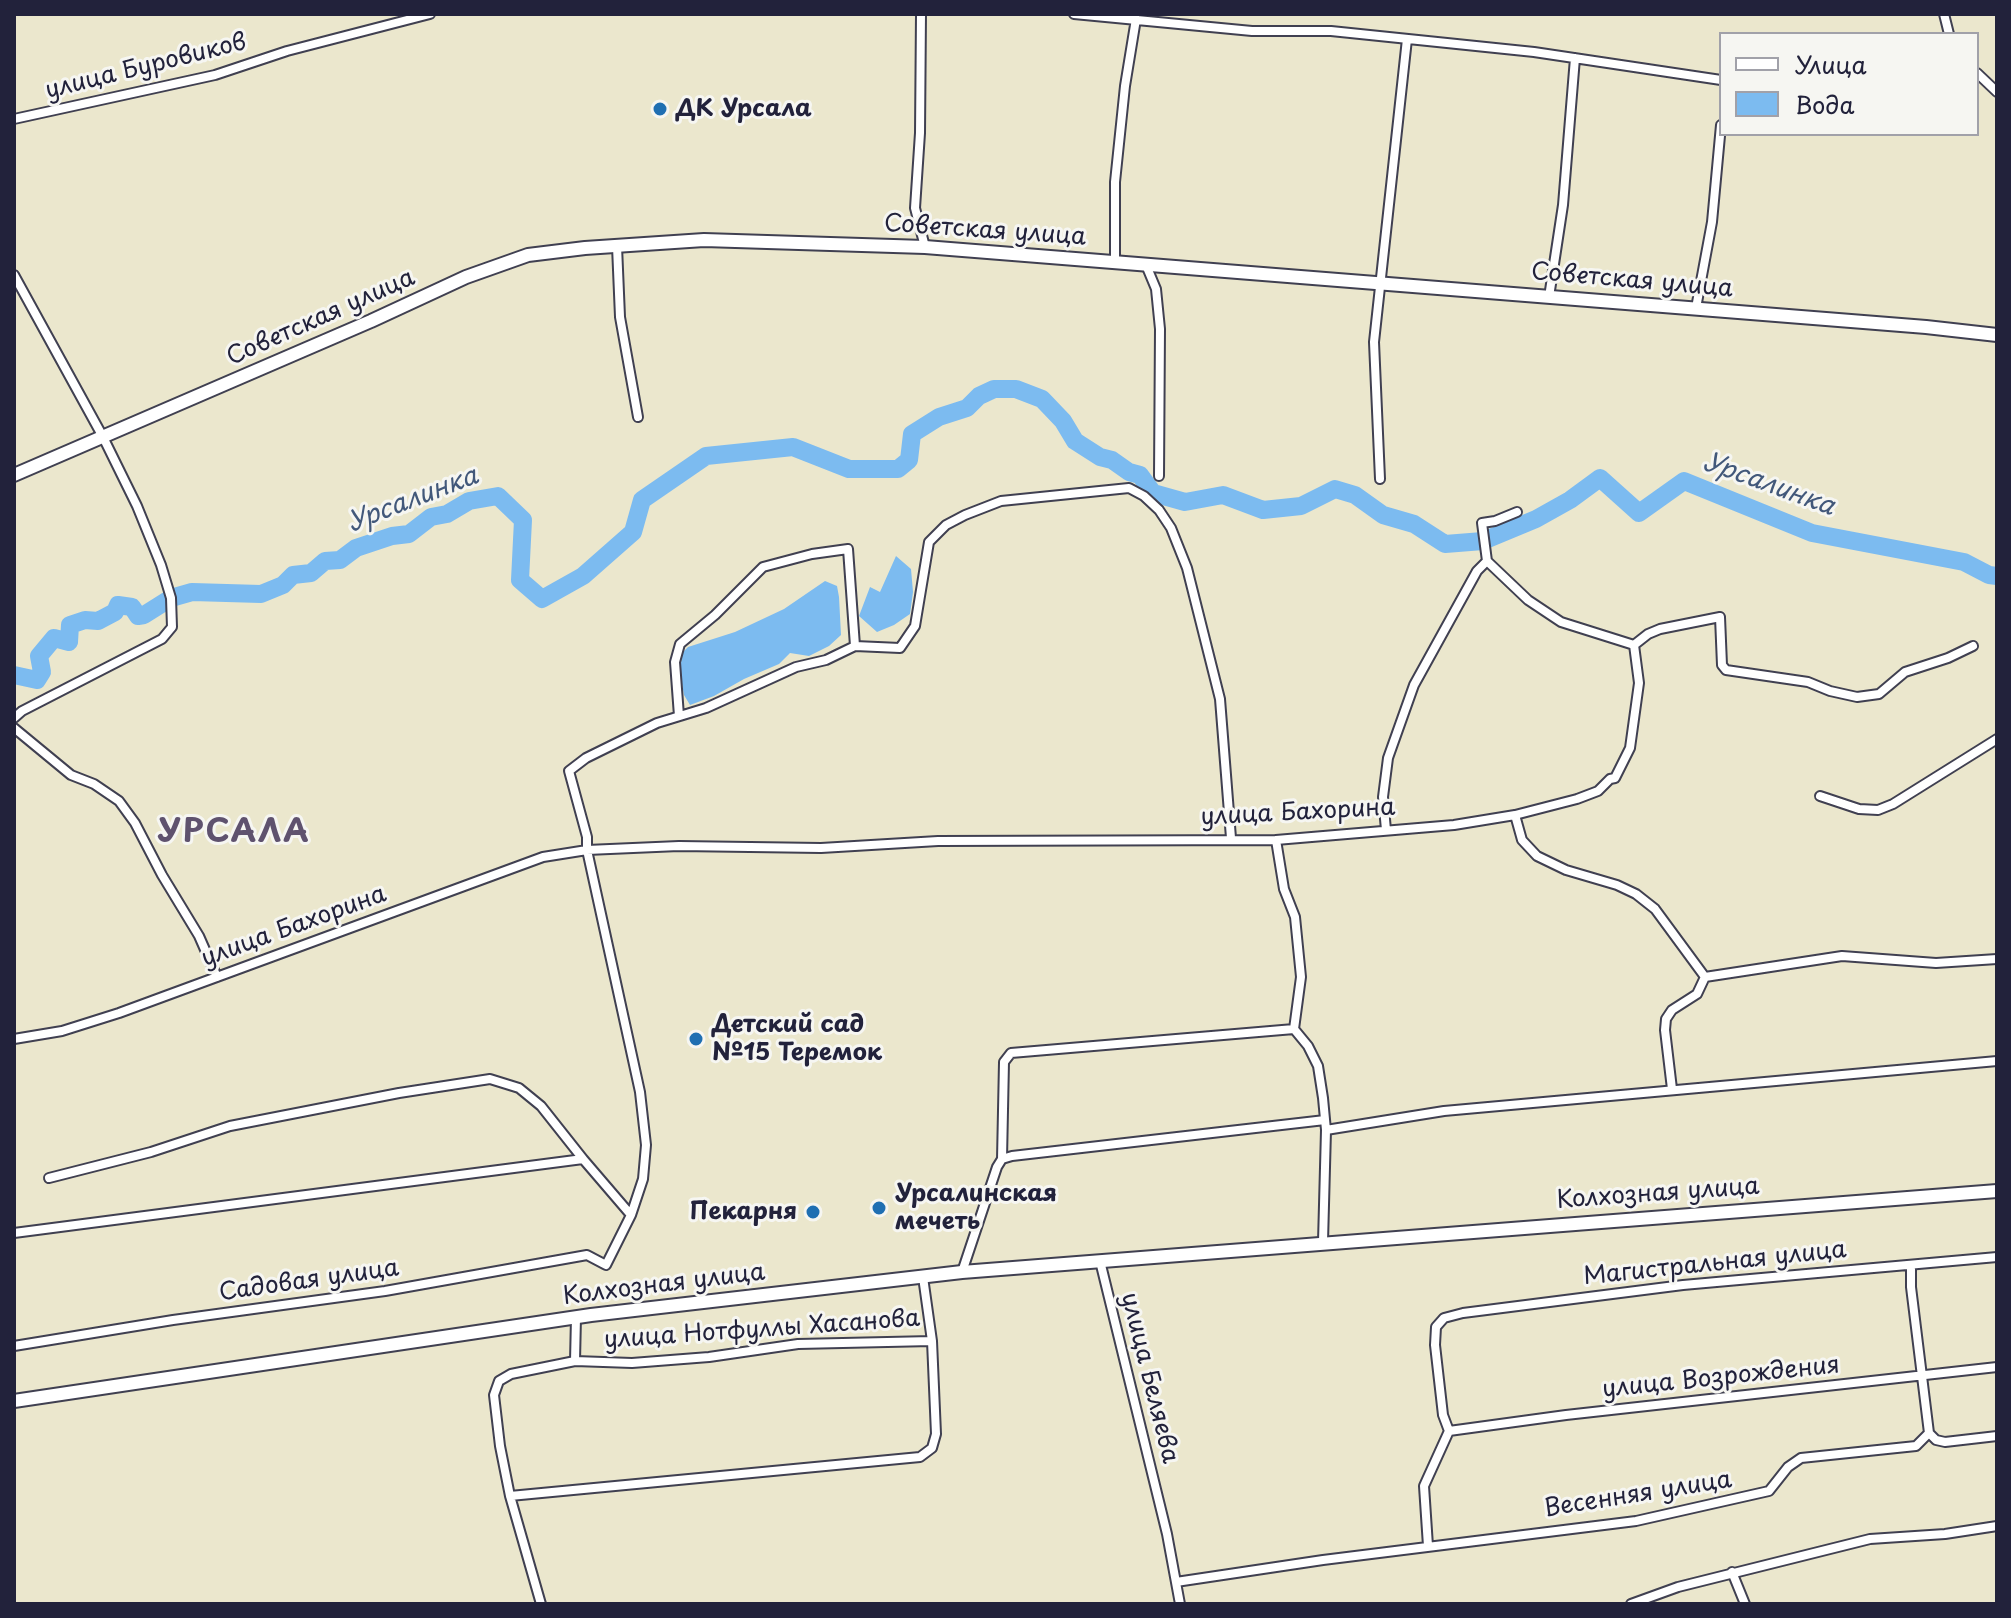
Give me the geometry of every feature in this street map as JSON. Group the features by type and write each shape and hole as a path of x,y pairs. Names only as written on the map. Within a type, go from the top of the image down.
{"street":[{"name":"улица Буровиков","path":"14,119 200,79 394,18 430,14"},
{"path":"921,14 920,133 915,208 925,247"},
{"path":"1074,14 1252,31 1331,31 1575,58 1719,80"},
{"path":"1935,14 1944,18"},
{"path":"1115,261 1115,182 1136,19"},
{"path":"1380,479 1374,342 1407,39"},
{"path":"1549,297 1563,205 1575,58"},
{"path":"1979,75 1997,92"},
{"path":"1696,308 1712,222 1720,136"},
{"name":"Советская улица","path":"14,475 466,277 528,255 617,246 704,240 925,247 1911,325 1997,335"},
{"path":"617,246 620,317 638,417"},
{"path":"1146,265 1156,289 1160,329 1159,476"},
{"path":"14,275 103,437 137,506 171,598 172,627 162,639 22,711 14,718"},
{"path":"631,1215 643,1179 646,1145 640,1092 587,850 587,837 569,771 586,758 657,723 706,708 796,667 826,660 855,646 900,648 909,638 921,602 929,542 946,525 1001,501 1129,488 1144,496 1171,528 1187,568 1220,699 1231,838"},
{"path":"1517,512 1482,523 1487,561 1528,600 1561,622 1634,645 1660,629 1720,617 1722,665 1726,670 1808,682 1857,697 1879,694 1905,672 1973,646"},
{"path":"679,716 675,662 680,644 715,615 763,567 781,560 848,549 855,646"},
{"path":"1386,830 1383,797 1388,758 1414,685 1477,571 1487,561"},
{"name":"улица Бахорина","path":"14,1039 62,1031 543,857 587,850 679,846 821,848 938,841 1276,840 1454,825 1515,815 1588,795 1615,778 1630,748 1639,683 1634,645"},
{"path":"14,728 71,775 94,784 119,801 135,823 199,936 217,977"},
{"path":"1820,796 1859,809 1878,810 1893,804 1997,739"},
{"path":"1515,815 1522,840 1537,856 1566,870 1617,885 1636,894 1655,909 1705,977"},
{"path":"1276,840 1284,889 1295,917 1301,977 1294,1029 1308,1046 1318,1066 1326,1125 1323,1242"},
{"path":"1705,977 1842,956 1936,963 1997,959"},
{"path":"1672,1089 1666,1019 1672,1010 1697,994 1705,977"},
{"path":"962,1272 1002,1159 1004,1062 1011,1053 1294,1029"},
{"path":"1002,1159 1444,1111 1997,1061"},
{"path":"49,1178 151,1152 230,1126 399,1093 490,1079 519,1088 541,1106 631,1215"},
{"path":"14,1233 583,1159"},
{"name":"Колхозная улица","path":"14,1401 576,1317 962,1272 1997,1191"},
{"name":"Садовая улица","path":"14,1346 173,1320 385,1291 587,1255 606,1265 631,1215"},
{"name":"Магистральная улица","path":"1449,1431 1443,1415 1435,1345 1436,1327 1449,1316 1668,1287 1997,1257"},
{"name":"улица Беляева","path":"1100,1261 1180,1604"},
{"path":"1911,1265 1929,1433 1936,1440 1945,1442 1997,1436"},
{"name":"улица Нотфуллы Хасанова","path":"576,1317 575,1361 632,1363 709,1357 798,1344 932,1341 923,1277"},
{"path":"510,1496 920,1457 932,1448 936,1434 932,1341"},
{"path":"541,1604 510,1496 494,1395 499,1381 511,1374 575,1361"},
{"name":"улица Возрождения","path":"1449,1431 1997,1367"},
{"path":"1428,1546 1424,1486 1449,1431"},
{"name":"Весенняя улица","path":"1176,1582 1428,1546 1636,1521 1699,1509 1769,1491 1788,1467 1801,1458 1916,1446 1929,1433"},
{"path":"1631,1604 1732,1572 1870,1539 1945,1534 1997,1526"},
{"path":"1732,1572 1745,1604"}],"water":[{"path":"896,556 911,569 913,592 910,614 877,632 859,616 870,587 880,592"},
{"path":"825,581 837,586 841,635 829,646 809,656 790,653 779,664 690,705 684,695 680,673 682,653 688,647 735,632 784,609"}],"waterway":[{"name":"Урсалинка","path":"14,675 37,680 42,672 39,656 54,638 69,642 70,625 85,620 98,621 115,612 118,605 132,607 138,616 171,598 192,592 261,594 283,585 293,575 311,573 325,561 340,560 356,548 392,536 409,534 431,517 447,514 469,501 498,496 523,520 520,580 542,599 583,576 633,532 642,500 706,456 793,447 849,469 898,469 909,460 912,434 939,417 967,408 979,396 994,389 1016,389 1042,399 1063,421 1075,441 1100,457 1140,475 1153,493 1185,502 1223,495 1263,510 1301,506 1335,489 1355,495 1383,515 1414,524 1445,544 1483,541 1536,519 1600,478 1639,513 1684,481 1812,533 1964,562 1997,576"}],"place":[{"name":"ДК Урсала","path":"660,109"},
{"name":"Детский сад №15 Теремок","path":"696,1039"},
{"name":"Урсалинская мечеть","path":"879,1208"},
{"name":"Пекарня","path":"813,1212"}],"district":[{"name":"УРСАЛА","path":"234,833"}]}
